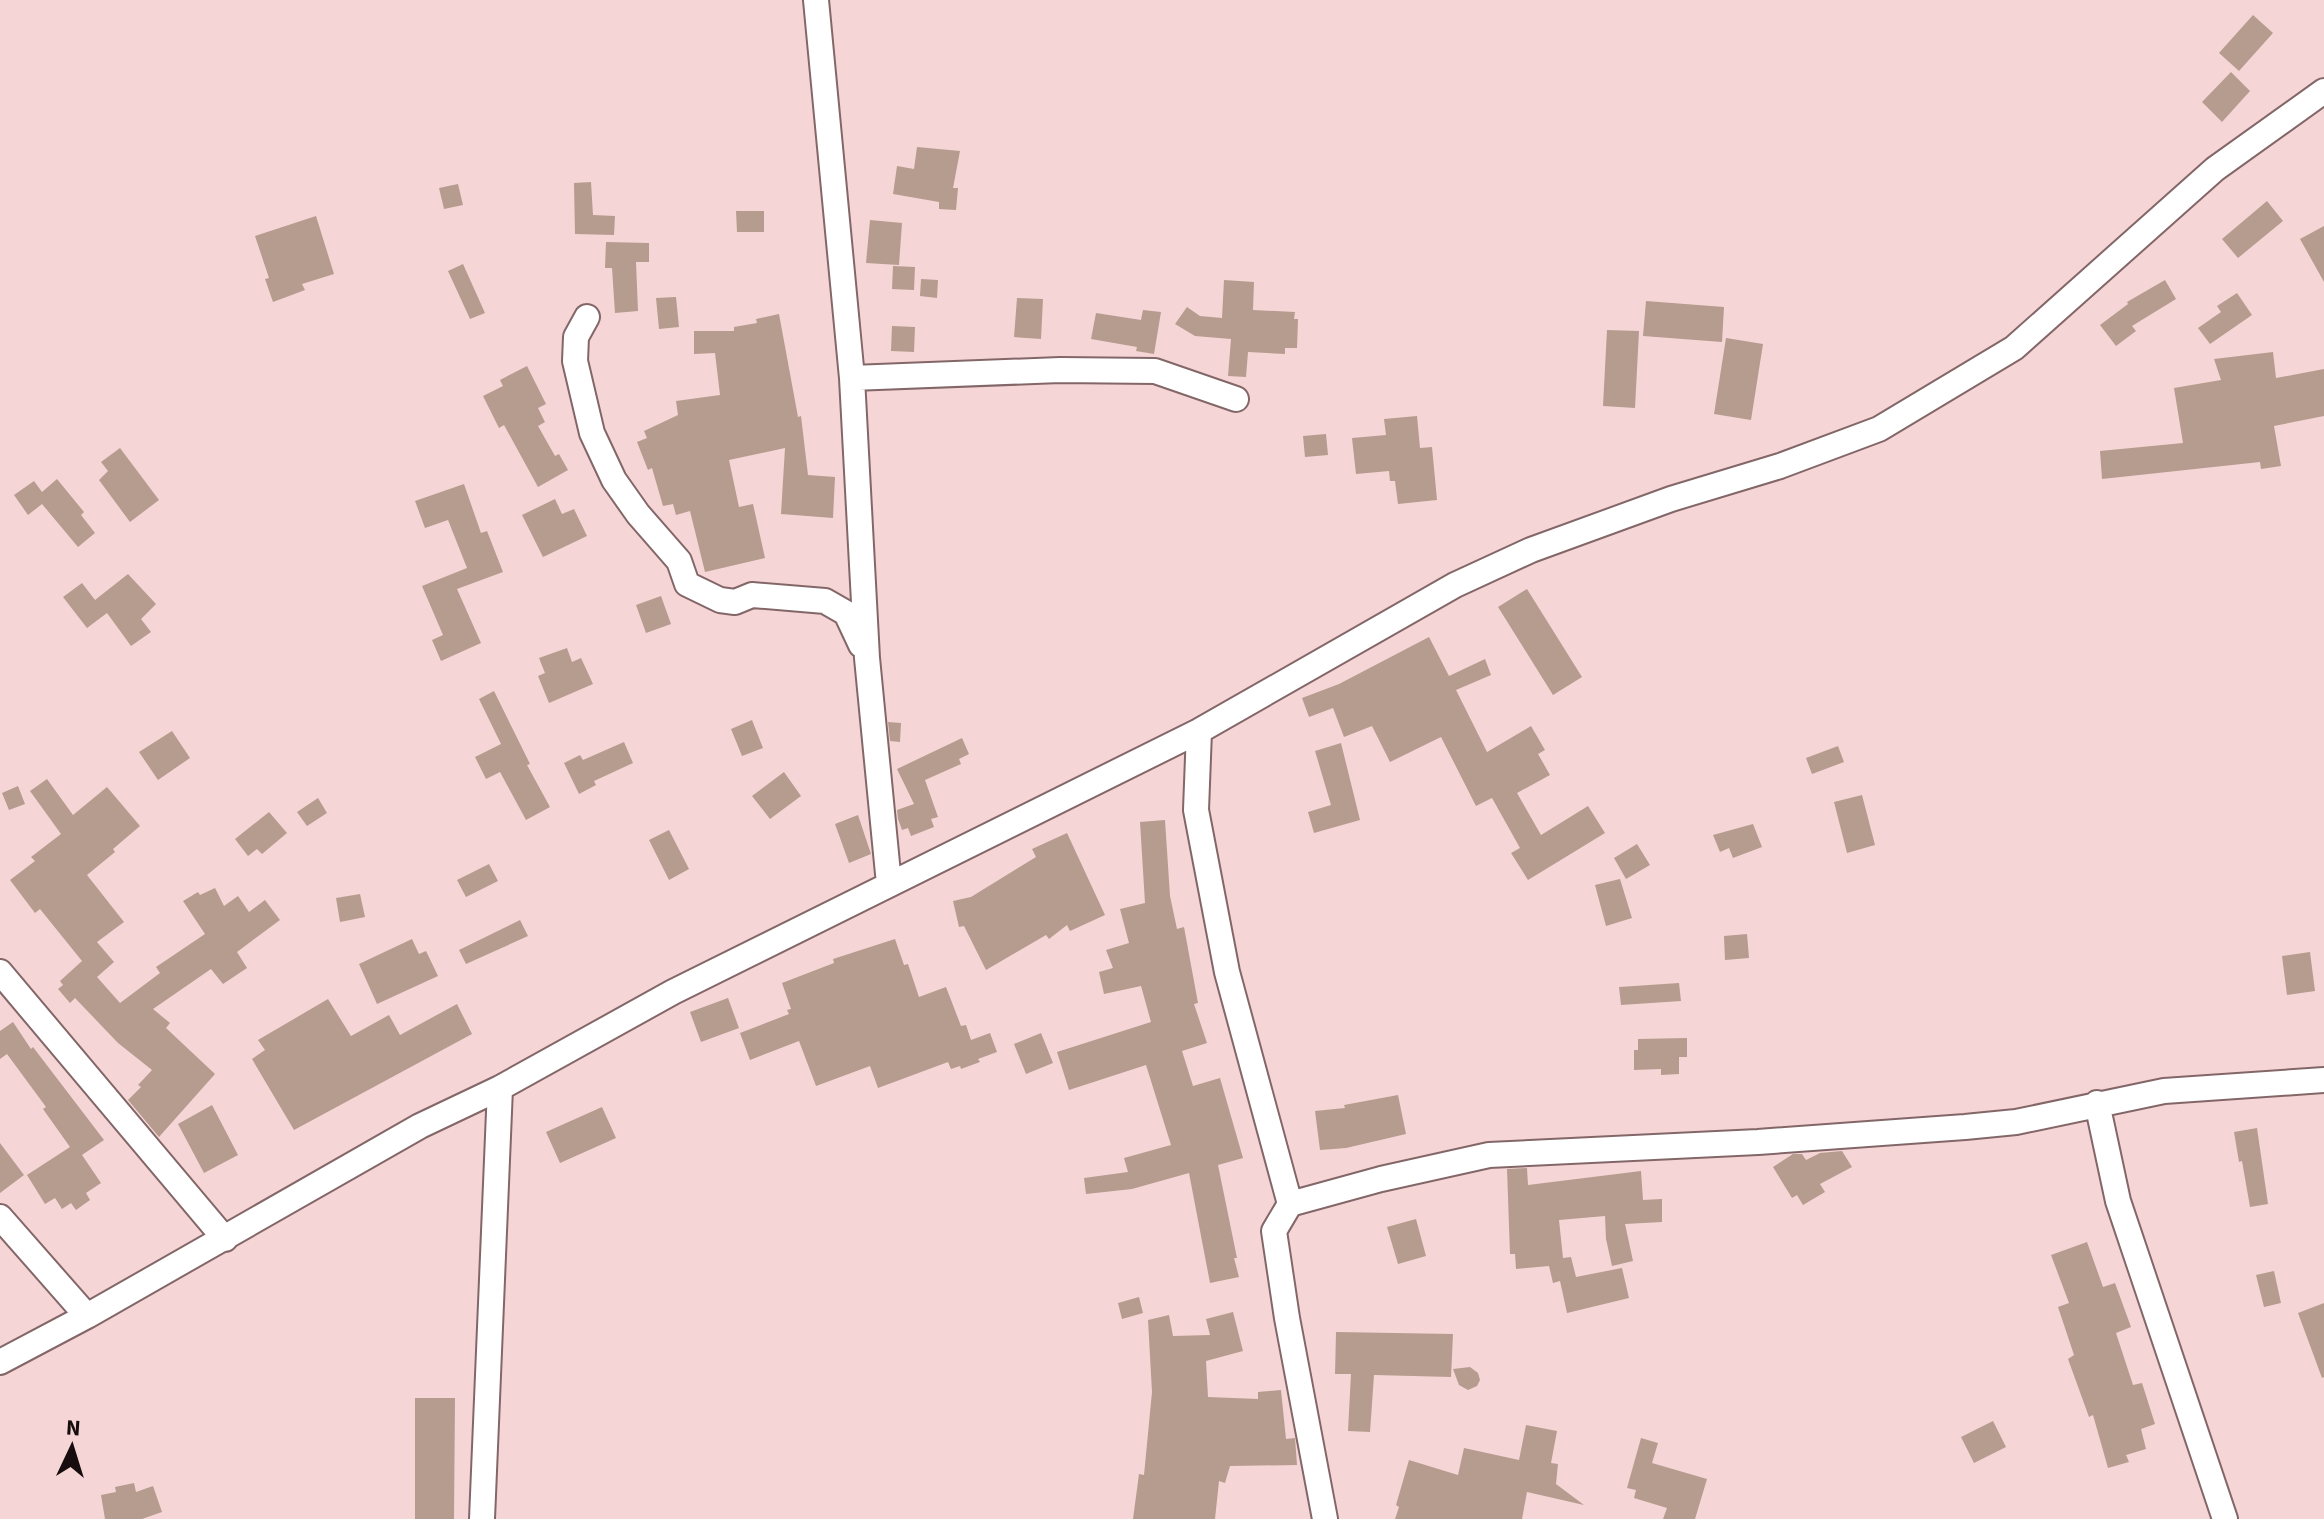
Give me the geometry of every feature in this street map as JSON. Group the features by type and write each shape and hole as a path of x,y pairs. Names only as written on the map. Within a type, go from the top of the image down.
{"street":[{"path":"816,0 852,378 867,658 889,884"},
{"path":"0,1362 225,1239 420,1126 500,1088 673,992 1199,731 1442,592 1531,550 1671,499 1780,466 1879,429 2014,348 2215,169 2324,91"},
{"path":"587,317 576,337 575,361 592,433 614,480 638,514 679,561 687,584 720,600 735,602 752,595 811,599 834,604 846,613 867,658"},
{"path":"852,378 1060,370 1155,371 1236,399"},
{"path":"1199,731 1196,810 1227,972 1290,1204"},
{"path":"0,972 225,1239"},
{"path":"1325,1519 1274,1231 1290,1204 1381,1179 1489,1155 1758,1142 1965,1127 2016,1122 2164,1091 2324,1080"},
{"path":"482,1519 500,1088"},
{"path":"2097,1103 2118,1201 2225,1519"},
{"path":"0,1217 87,1316"}],"building":[{"path":"2253,15 2273,33 2239,71 2219,53"},
{"path":"2231,72 2250,91 2222,122 2202,102"},
{"path":"917,147 960,151 953,188 958,188 956,210 939,209 939,202 893,194 897,166 914,169"},
{"path":"591,182 593,215 615,216 614,235 575,234 574,183"},
{"path":"458,184 463,205 444,209 439,188"},
{"path":"2267,201 2283,221 2238,258 2222,239"},
{"path":"736,211 764,211 764,232 737,232"},
{"path":"316,216 334,274 302,284 305,290 273,302 265,279 269,278 255,236"},
{"path":"870,220 902,223 899,265 866,263"},
{"path":"2324,226 2324,282 2300,239"},
{"path":"606,242 649,243 649,262 636,262 638,311 615,313 612,268 605,268"},
{"path":"463,264 485,313 470,319 448,271"},
{"path":"893,266 915,267 914,290 892,289"},
{"path":"921,279 938,280 937,298 920,296"},
{"path":"1224,280 1254,282 1253,310 1295,312 1294,319 1298,319 1297,348 1285,348 1285,354 1248,352 1246,377 1228,376 1231,339 1195,336 1175,324 1187,307 1200,316 1222,318"},
{"path":"2165,280 2176,299 2132,326 2136,331 2116,346 2100,325 2127,302"},
{"path":"2237,293 2252,315 2210,344 2198,328 2221,312 2217,306"},
{"path":"676,297 679,327 659,329 656,298"},
{"path":"1017,298 1043,299 1041,339 1014,337"},
{"path":"1646,301 1724,307 1722,342 1643,336"},
{"path":"1143,310 1161,312 1154,354 1136,351 1137,347 1091,339 1096,313 1141,320"},
{"path":"779,314 798,417 801,416 808,475 835,477 833,518 781,514 785,448 729,460 739,507 753,504 765,558 705,572 690,511 676,515 673,504 663,506 652,468 648,470 637,442 647,438 644,431 678,415 676,401 720,395 715,353 694,354 694,331 734,331 734,327 757,323 756,319"},
{"path":"892,326 915,327 914,352 891,351"},
{"path":"1607,330 1639,331 1635,408 1603,406"},
{"path":"1726,338 1763,344 1751,420 1714,414"},
{"path":"2273,352 2276,378 2324,369 2324,416 2274,426 2281,466 2261,469 2260,462 2102,479 2100,451 2183,443 2174,388 2221,380 2214,359"},
{"path":"527,366 546,404 538,408 545,422 538,426 555,456 559,454 568,470 538,487 504,425 499,428 483,396 503,386 500,380"},
{"path":"1417,416 1420,448 1432,447 1437,500 1398,504 1395,481 1390,481 1389,471 1356,474 1352,438 1386,435 1384,419"},
{"path":"1326,434 1328,455 1305,457 1303,436"},
{"path":"120,448 159,500 130,522 99,480 108,471 101,462"},
{"path":"57,479 84,512 81,515 95,533 78,547 42,504 28,515 14,495 34,481 42,492"},
{"path":"464,484 481,533 487,531 503,572 457,589 481,643 441,661 432,640 443,635 422,586 467,568 448,520 425,528 415,501"},
{"path":"555,499 562,514 574,509 587,536 543,557 522,515"},
{"path":"128,574 156,604 141,619 151,632 131,646 107,613 87,628 63,597 82,583 95,600"},
{"path":"1527,589 1582,677 1553,695 1498,607"},
{"path":"661,596 671,624 646,633 636,605"},
{"path":"1429,637 1449,676 1485,659 1491,675 1456,690 1487,752 1531,726 1545,750 1538,754 1550,775 1517,793 1541,835 1588,806 1605,833 1528,880 1511,853 1520,848 1492,798 1476,806 1441,737 1390,762 1372,726 1344,737 1333,708 1309,717 1302,698 1339,684"},
{"path":"567,648 572,662 581,658 593,684 549,703 538,676 545,673 539,658"},
{"path":"494,691 530,764 527,765 550,807 526,820 500,772 486,779 475,757 501,744 479,699"},
{"path":"752,720 763,748 742,756 731,729"},
{"path":"888,722 901,723 900,742 890,741"},
{"path":"172,731 190,758 158,780 139,752"},
{"path":"962,738 969,754 959,759 961,764 925,780 938,817 931,819 934,827 911,836 908,828 902,830 897,810 914,804 897,769"},
{"path":"624,742 633,763 594,781 596,785 579,794 564,763 580,755 583,760"},
{"path":"1341,743 1360,820 1314,833 1308,812 1331,805 1315,751"},
{"path":"1838,746 1844,762 1812,774 1806,758"},
{"path":"784,772 801,796 770,819 752,796"},
{"path":"47,779 73,815 107,787 140,826 87,875 124,922 97,942 114,962 97,977 120,1003 160,973 156,967 205,934 183,901 198,892 200,895 215,888 224,906 238,896 249,912 265,900 280,920 237,952 247,968 223,984 211,969 153,1009 170,1023 166,1028 215,1074 159,1137 128,1100 152,1070 118,1043 75,998 70,1003 58,989 63,985 60,981 82,961 40,909 35,913 10,880 35,861 31,857 61,834 30,791"},
{"path":"18,786 25,804 9,810 2,793"},
{"path":"1862,795 1875,845 1847,853 1834,802"},
{"path":"318,798 327,813 307,826 297,812"},
{"path":"269,812 287,833 262,854 257,849 248,856 235,839"},
{"path":"858,815 871,854 849,863 835,824"},
{"path":"1165,820 1170,896 1177,929 1184,927 1198,1003 1194,1004 1207,1043 1182,1051 1193,1086 1220,1078 1243,1158 1218,1165 1239,1277 1210,1283 1189,1173 1132,1189 1086,1194 1084,1178 1128,1172 1124,1158 1171,1145 1146,1065 1069,1090 1057,1052 1151,1022 1141,986 1104,994 1099,972 1113,968 1106,950 1129,943 1120,909 1145,903 1140,822"},
{"path":"1753,824 1762,847 1733,858 1729,848 1720,852 1713,835"},
{"path":"669,830 689,869 669,880 649,840"},
{"path":"1067,833 1105,915 1070,931 1067,925 1049,939 1046,935 986,970 964,926 959,927 953,901 971,897 1036,857 1032,849"},
{"path":"1637,844 1650,865 1626,879 1614,858"},
{"path":"489,864 498,881 466,897 457,880"},
{"path":"1620,879 1632,918 1606,926 1595,885"},
{"path":"360,894 365,917 340,922 336,898"},
{"path":"520,920 528,936 466,964 459,950"},
{"path":"1747,934 1749,958 1725,960 1724,936"},
{"path":"412,939 419,954 426,951 438,976 377,1004 359,964"},
{"path":"895,939 904,965 908,964 919,997 946,987 961,1026 966,1025 971,1040 990,1033 997,1052 961,1069 960,1066 951,1069 948,1062 878,1088 870,1066 816,1086 799,1041 750,1060 740,1033 789,1014 787,1010 791,1009 782,983 834,963 833,959"},
{"path":"2310,952 2315,991 2287,995 2282,956"},
{"path":"1679,983 1681,1001 1621,1005 1619,987"},
{"path":"728,998 739,1028 701,1042 690,1012"},
{"path":"328,999 351,1036 389,1015 400,1035 457,1004 472,1034 294,1130 252,1059 265,1050 258,1040"},
{"path":"13,1022 104,1140 82,1155 101,1183 86,1193 90,1200 76,1210 71,1203 62,1209 55,1198 45,1204 27,1175 70,1147 43,1109 46,1107 7,1054 0,1059 0,1031"},
{"path":"1041,1033 1053,1063 1026,1074 1014,1044"},
{"path":"1687,1038 1687,1057 1679,1057 1679,1074 1661,1075 1661,1069 1634,1070 1634,1050 1638,1050 1638,1039"},
{"path":"1398,1095 1406,1134 1346,1148 1320,1150 1315,1111 1345,1108 1344,1105"},
{"path":"212,1105 238,1155 204,1173 178,1124"},
{"path":"602,1107 616,1138 560,1163 546,1132"},
{"path":"2257,1128 2268,1204 2250,1207 2234,1132"},
{"path":"0,1143 24,1175 0,1193"},
{"path":"1842,1151 1852,1167 1820,1184 1825,1192 1803,1205 1797,1195 1792,1198 1773,1167 1793,1154 1802,1154 1806,1160 1820,1153"},
{"path":"1527,1168 1528,1185 1641,1171 1643,1200 1662,1199 1662,1222 1625,1224 1633,1261 1612,1266 1605,1216 1559,1220 1563,1258 1571,1257 1576,1277 1622,1268 1629,1298 1567,1313 1560,1281 1553,1283 1549,1266 1516,1269 1515,1254 1510,1254 1507,1169"},
{"path":"1416,1219 1426,1256 1398,1264 1387,1227"},
{"path":"2087,1242 2103,1287 2115,1283 2131,1327 2116,1333 2133,1385 2142,1383 2155,1424 2141,1429 2146,1449 2126,1455 2129,1462 2108,1468 2093,1415 2089,1417 2068,1359 2074,1355 2058,1307 2069,1303 2051,1255"},
{"path":"2274,1271 2281,1303 2264,1307 2256,1275"},
{"path":"1139,1297 1143,1313 1122,1319 1118,1303"},
{"path":"2324,1303 2324,1377 2322,1378 2298,1313"},
{"path":"1233,1312 1243,1351 1206,1361 1208,1397 1258,1399 1258,1392 1281,1390 1286,1439 1295,1438 1297,1465 1230,1466 1225,1483 1219,1481 1215,1519 1133,1519 1139,1474 1144,1475 1152,1392 1148,1320 1169,1315 1173,1336 1210,1335 1206,1319"},
{"path":"1336,1332 1453,1334 1451,1377 1374,1375 1370,1432 1348,1431 1351,1374 1335,1374"},
{"path":"1470,1367 1478,1373 1480,1380 1477,1386 1468,1390 1459,1385 1453,1369"},
{"path":"415,1398 455,1398 454,1519 415,1519"},
{"path":"1993,1421 2006,1447 1974,1463 1961,1437"},
{"path":"1526,1425 1557,1431 1551,1463 1558,1464 1556,1484 1584,1505 1527,1492 1522,1519 1395,1519 1409,1460 1458,1475 1464,1448 1519,1460"},
{"path":"1641,1438 1658,1443 1652,1463 1707,1479 1695,1519 1663,1519 1667,1508 1634,1498 1636,1490 1627,1488"},
{"path":"134,1483 136,1492 153,1486 162,1512 142,1519 105,1519 101,1495 116,1492 115,1487"}]}
